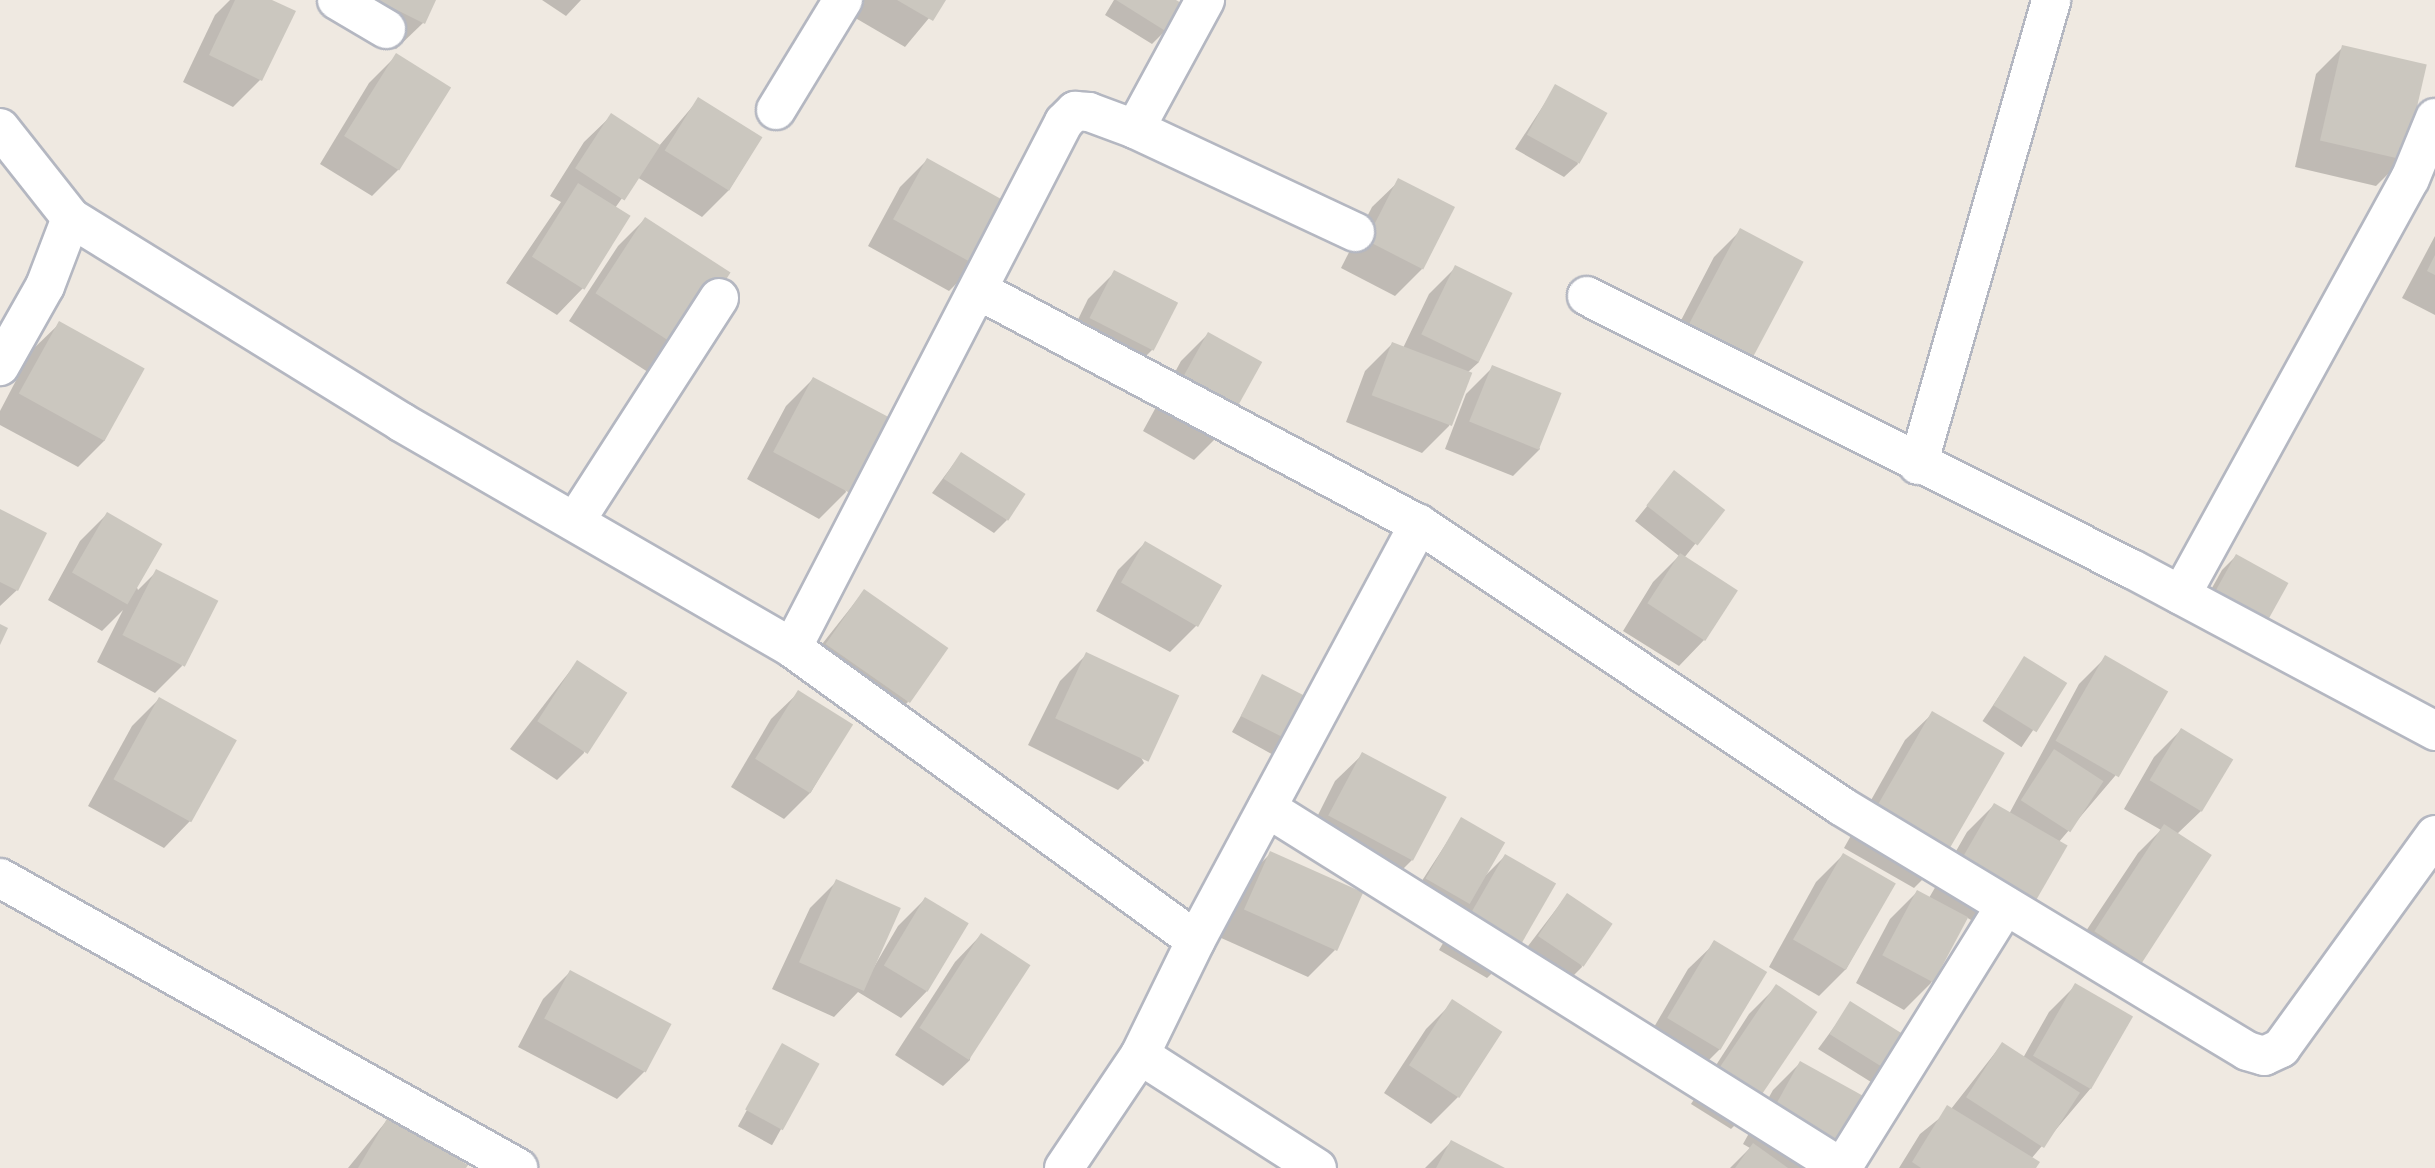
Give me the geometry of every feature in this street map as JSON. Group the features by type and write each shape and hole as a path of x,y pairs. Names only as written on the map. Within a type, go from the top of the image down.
{"street":[{"path":"337,0 386,29"},
{"path":"776,110 843,0"},
{"path":"1135,129 1205,0"},
{"path":"1918,465 2051,0"},
{"path":"792,648 1064,122 1075,111 1089,112 1135,129 1355,232"},
{"path":"2181,595 2410,179 2435,118"},
{"path":"0,128 71,218 401,422 576,520 792,648 1196,940"},
{"path":"0,366 45,286 71,218"},
{"path":"978,290 1419,524 1841,806 2005,906 2264,1056 2281,1048 2435,835"},
{"path":"1587,296 1918,465 2181,595 2435,731"},
{"path":"576,520 719,298"},
{"path":"1064,1168 1140,1055 1196,940 1419,524"},
{"path":"1267,808 1842,1168 2005,906"},
{"path":"0,877 518,1168"},
{"path":"1140,1055 1317,1168"}],"building":[{"path":"235,0 272,0 296,11 262,81 209,55"},
{"path":"377,0 436,0 425,24"},
{"path":"897,0 946,0 933,21"},
{"path":"1116,0 1176,0 1183,4 1167,32"},
{"path":"2342,45 2427,65 2405,160 2320,140"},
{"path":"396,53 451,87 399,171 344,136"},
{"path":"1555,84 1607,113 1579,164 1527,135"},
{"path":"698,97 762,137 729,191 665,150"},
{"path":"611,113 660,145 625,200 575,168"},
{"path":"927,158 1010,204 976,265 893,219"},
{"path":"1398,178 1455,207 1423,269 1366,240"},
{"path":"578,183 631,216 584,290 532,257"},
{"path":"645,217 731,273 681,349 595,293"},
{"path":"1740,228 1804,262 1751,361 1687,327"},
{"path":"2435,255 2435,275 2427,271"},
{"path":"1455,265 1513,293 1479,362 1421,334"},
{"path":"1114,270 1178,303 1154,351 1089,318"},
{"path":"59,321 145,369 104,441 19,394"},
{"path":"1208,332 1262,362 1222,434 1168,404"},
{"path":"1392,342 1472,373 1452,426 1372,395"},
{"path":"1492,365 1562,393 1539,450 1469,422"},
{"path":"813,377 889,417 849,492 773,452"},
{"path":"961,452 1026,494 1008,521 944,479"},
{"path":"1674,470 1725,510 1698,545 1646,505"},
{"path":"0,509 47,533 18,591 0,582"},
{"path":"107,512 162,544 127,605 72,573"},
{"path":"1145,541 1222,586 1198,627 1121,583"},
{"path":"1680,553 1738,591 1705,641 1647,603"},
{"path":"2236,554 2288,583 2263,629 2211,599"},
{"path":"156,569 218,601 185,667 122,635"},
{"path":"864,589 948,648 910,703 826,644"},
{"path":"0,624 8,628 0,645"},
{"path":"1086,652 1179,696 1148,762 1055,718"},
{"path":"2105,655 2168,692 2119,777 2056,741"},
{"path":"2024,656 2067,683 2037,732 1993,705"},
{"path":"577,660 627,693 588,754 537,721"},
{"path":"1262,674 1312,699 1291,741 1241,716"},
{"path":"798,690 853,724 810,793 755,759"},
{"path":"159,697 237,740 191,822 113,779"},
{"path":"1932,711 2005,753 1942,862 1869,820"},
{"path":"2181,728 2233,759 2202,812 2150,780"},
{"path":"2054,749 2103,781 2070,832 2021,800"},
{"path":"1362,752 1447,797 1413,861 1328,816"},
{"path":"1994,803 2068,845 2030,910 1956,868"},
{"path":"1461,817 1505,842 1470,904 1426,878"},
{"path":"2164,824 2212,855 2142,962 2094,931"},
{"path":"1270,851 1363,892 1337,951 1244,909"},
{"path":"1843,853 1896,884 1846,970 1793,940"},
{"path":"1505,854 1556,884 1516,953 1465,923"},
{"path":"836,879 901,908 864,991 799,962"},
{"path":"1917,890 1968,917 1933,983 1882,955"},
{"path":"1567,893 1613,924 1584,967 1538,936"},
{"path":"925,897 969,923 928,992 884,966"},
{"path":"981,933 1030,965 969,1060 919,1028"},
{"path":"1714,940 1767,972 1720,1050 1667,1018"},
{"path":"570,970 672,1024 646,1073 544,1019"},
{"path":"2075,983 2133,1017 2091,1089 2033,1056"},
{"path":"1776,984 1817,1012 1756,1102 1715,1074"},
{"path":"1452,999 1502,1032 1459,1098 1409,1065"},
{"path":"1850,1001 1907,1037 1886,1070 1829,1034"},
{"path":"2002,1042 2080,1093 2044,1148 1966,1097"},
{"path":"782,1043 820,1064 783,1130 745,1109"},
{"path":"1800,1061 1866,1097 1835,1153 1769,1117"},
{"path":"1947,1105 2040,1162 2036,1168 1921,1168 1912,1162"},
{"path":"388,1117 468,1165 466,1168 358,1168"},
{"path":"1451,1140 1505,1168 1436,1168"},
{"path":"1753,1143 1788,1168 1735,1168"}]}
